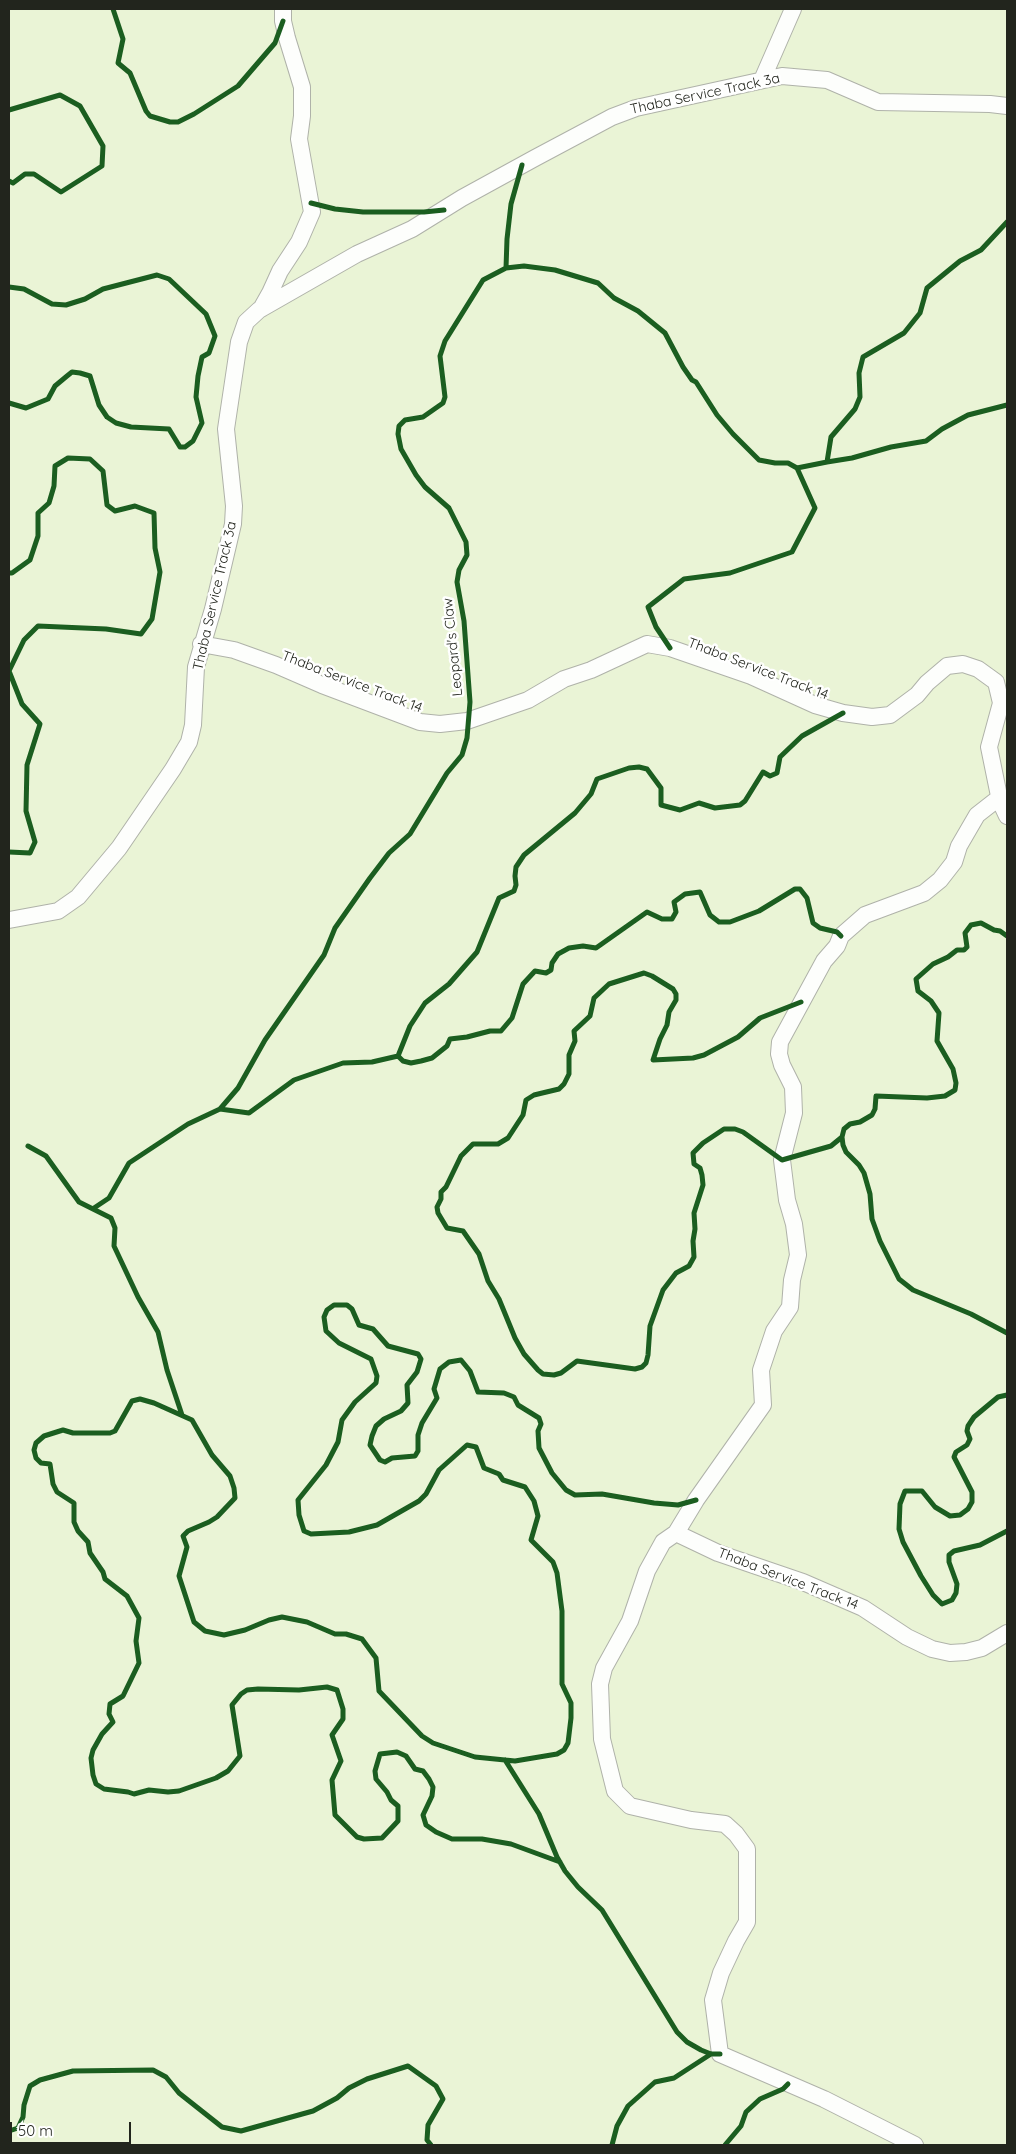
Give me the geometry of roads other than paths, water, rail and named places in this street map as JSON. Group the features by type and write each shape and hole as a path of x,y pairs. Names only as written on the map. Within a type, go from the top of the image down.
{"street":[{"path":"259,310 270,293 280,271 299,242 312,212 299,139 302,116 302,88 287,38 283,21 283,9"},
{"path":"762,80 793,9"},
{"name":"Thaba Service Track 3a","path":"9,920 48,913 66,907 89,885 119,848 173,769 189,742 193,725 196,668 201,644 213,609 233,524 234,506 226,429 240,342 246,322 259,310 357,254 412,229 462,198 612,117 636,108 782,76 827,80 878,102 1007,106"},
{"name":"Thaba Service Track 14","path":"201,644 234,650 276,664 322,685 420,722 440,724 467,721 528,700 564,679 591,670 647,644 670,648 751,676 814,705 843,713 872,717 890,714 917,695 947,666 963,664 978,669 996,682 1000,703 989,747 1000,797 1007,816"},
{"path":"915,2145 824,2099 720,2054 713,2000 722,1973 736,1941 747,1922 747,1849 736,1834 725,1824 691,1820 630,1806 614,1791 602,1739 600,1684 604,1668 630,1621 647,1571 663,1542 676,1534 696,1500 763,1405 761,1370 774,1330 790,1307 792,1280 798,1255 782,1160 794,1114 793,1087 782,1065 779,1054 780,1042 824,961 837,946 841,936 865,915 924,894 940,880 954,862 959,846 977,814 1000,797"},
{"name":"Thaba Service Track 14","path":"676,1534 718,1553 803,1582 855,1604 907,1637 932,1649 950,1654 966,1652 982,1648 1007,1633"}]}
